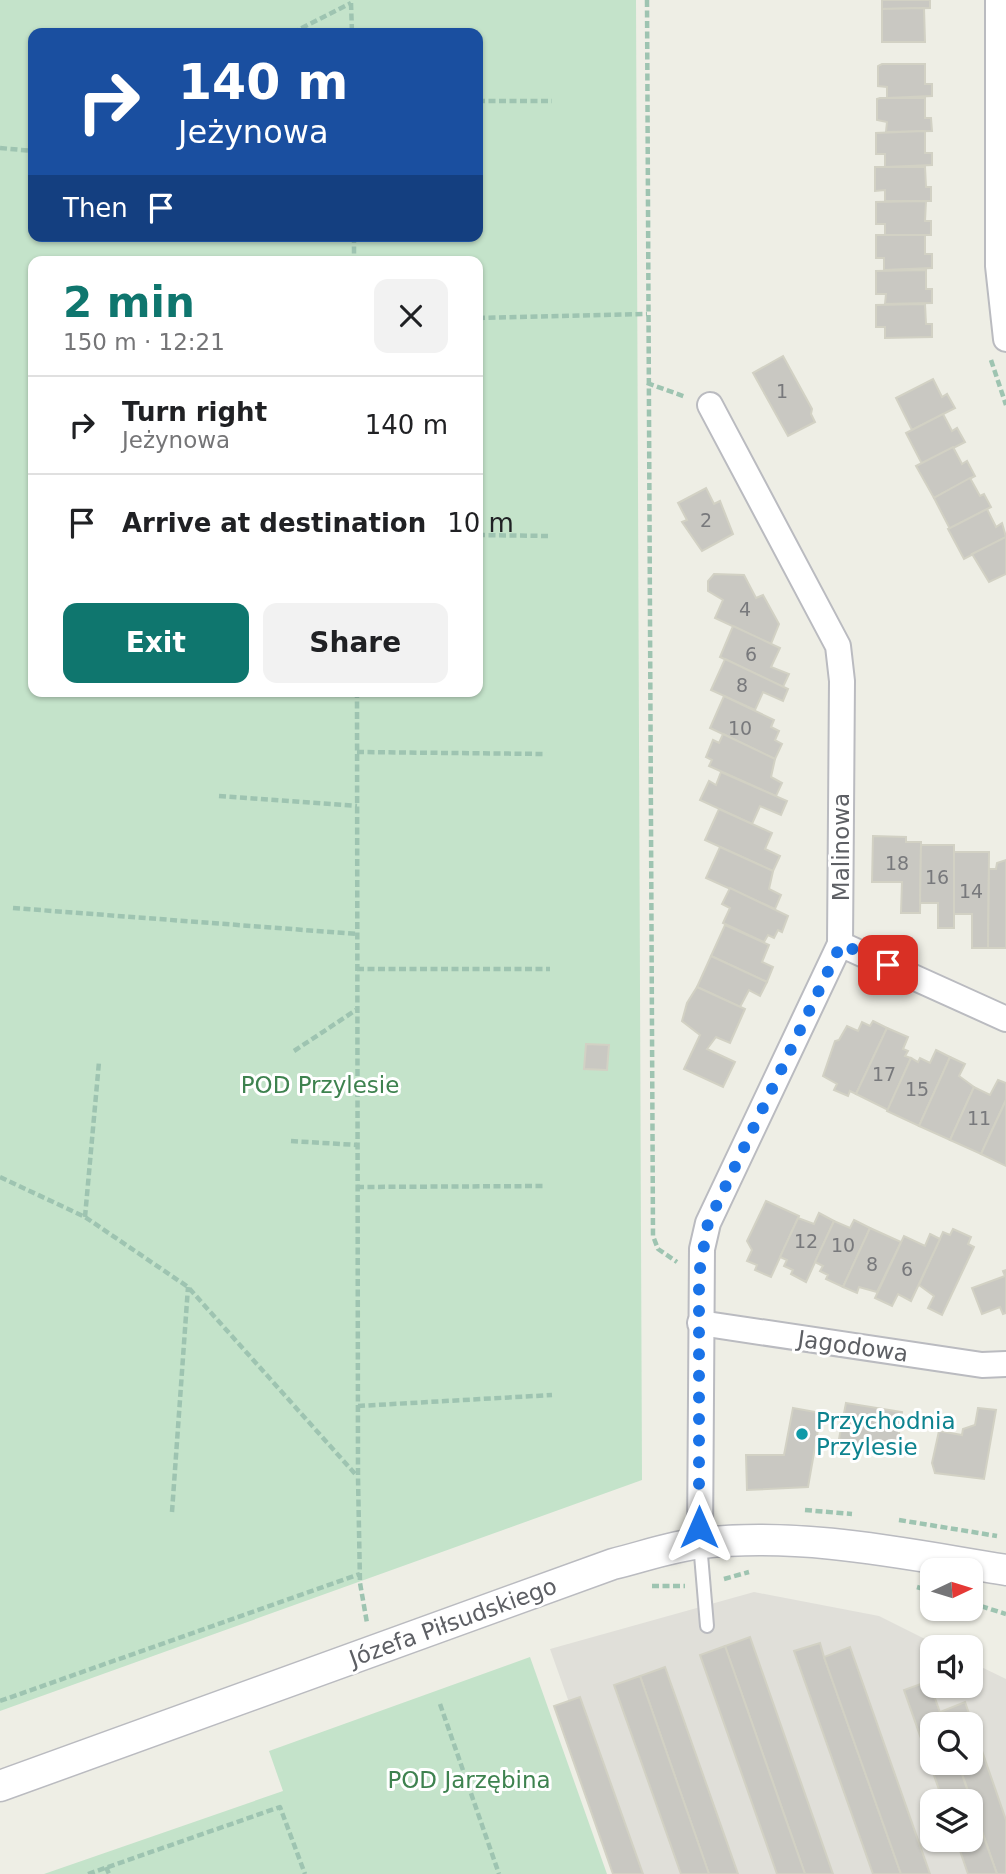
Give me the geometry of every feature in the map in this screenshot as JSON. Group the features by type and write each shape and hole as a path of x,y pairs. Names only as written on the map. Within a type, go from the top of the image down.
{"street":[{"path":"998,0 998,266 1006,339"},
{"name":"Malinowa","path":"700,1543 699,1274 708,1223 841,944 842,681 838,646 710,405"},
{"path":"841,944 1006,1019"},
{"name":"Jagodowa","path":"700,1323 982,1365 1006,1364"},
{"name":"Józefa Piłsudskiego","path":"0,1786 613,1563 700,1543 819,1541 878,1548 1006,1570"},
{"path":"984,1579 1006,1587"}],"lane":[{"path":"700,1543 707,1626"}],"path":[{"path":"647,0 653,1236 658,1249 699,1274"},
{"path":"301,28 351,1 352,28"},
{"path":"483,101 552,101"},
{"path":"0,148 28,151"},
{"path":"483,318 647,314"},
{"path":"647,383 710,405"},
{"path":"483,535 548,536"},
{"path":"357,697 358,1477 360,1574 368,1628 375,1651"},
{"path":"356,752 546,754"},
{"path":"219,796 357,806"},
{"path":"13,908 357,934"},
{"path":"357,969 550,969"},
{"path":"294,1051 357,1010"},
{"path":"86,1217 99,1062"},
{"path":"291,1141 357,1145"},
{"path":"0,1177 86,1217 188,1287 358,1477"},
{"path":"357,1187 545,1186"},
{"path":"172,1512 188,1287"},
{"path":"358,1406 552,1395"},
{"path":"646,1586 702,1585 760,1570"},
{"path":"0,1701 360,1574"},
{"path":"912,1586 920,1588"},
{"path":"984,1606 1006,1614"},
{"path":"440,1704 499,1874"},
{"path":"88,1874 280,1807 305,1874"},
{"path":"106,1867 109,1874"}],"shaded area":[{"path":"754,1592 879,1616 920,1636 920,1698 983,1698 983,1668 1006,1679 1006,1874 630,1874 550,1649"}],"green space":[{"name":"POD Przylesie","path":"0,0 636,0 642,1480 0,1711"},
{"name":"POD Jarzębina","path":"530,1657 607,1874 44,1874 283,1791 269,1751"}],"building":[{"path":"882,0 930,0 930,8 882,9"},
{"path":"924,8 925,42 882,42 882,9"},
{"path":"925,64 925,84 932,84 932,96 887,98 887,87 878,86 878,66"},
{"path":"925,98 925,118 931,118 932,131 886,132 887,122 877,120 877,99"},
{"path":"925,131 925,153 932,153 932,165 885,167 885,154 876,154 876,133"},
{"path":"875,167 925,167 926,187 931,187 931,201 885,201 885,190 875,191"},
{"path":"926,201 925,221 931,221 931,235 885,235 885,224 876,224 876,202"},
{"path":"876,235 925,235 925,254 932,254 932,268 884,270 884,258 876,258"},
{"path":"926,270 926,289 932,289 932,303 885,304 886,294 876,294 876,271"},
{"path":"925,304 926,324 932,324 932,337 885,338 885,327 876,327 876,305"},
{"path":"783,356 812,409 815,422 788,436 753,373"},
{"path":"933,379 942,397 947,394 955,408 912,430 896,398"},
{"path":"943,414 952,431 957,428 965,442 922,464 906,433"},
{"path":"953,447 962,464 967,461 975,476 934,498 916,466"},
{"path":"970,478 980,496 984,494 991,507 950,529 934,498"},
{"path":"706,488 714,504 720,501 733,534 702,551 682,522 687,520 678,503"},
{"path":"987,509 996,527 1002,523 1006,537 964,559 948,529"},
{"path":"1006,537 1006,574 989,582 972,554"},
{"path":"714,574 744,575 756,598 763,595 779,624 771,644 715,618 723,600 708,591 708,581"},
{"path":"733,626 780,648 771,667 789,674 783,687 720,657"},
{"path":"725,659 788,689 783,701 763,692 755,710 711,690"},
{"path":"724,696 774,720 771,727 779,731 775,740 782,744 775,759 710,728"},
{"path":"723,734 775,759 771,777 782,783 776,796 709,766 712,760 706,757 713,740 719,743"},
{"path":"721,772 787,801 781,815 760,806 752,824 700,800 709,781 716,785"},
{"path":"719,809 772,833 765,849 780,856 773,871 705,840"},
{"path":"873,836 906,837 906,842 921,842 920,913 901,913 902,882 872,882"},
{"path":"921,845 954,845 954,928 938,928 938,903 920,903"},
{"path":"720,847 773,871 769,889 781,895 775,909 706,878"},
{"path":"954,852 989,852 988,948 972,948 972,914 954,914"},
{"path":"1006,860 1006,948 988,948 989,869 996,869 997,863"},
{"path":"730,888 788,916 782,932 778,930 774,938 768,935 764,942 723,923 730,908 722,904"},
{"path":"725,925 769,945 762,962 773,967 767,982 711,956"},
{"path":"711,956 767,982 760,996 749,990 740,1007 697,987"},
{"path":"697,987 745,1009 730,1043 716,1037 707,1049 735,1062 723,1087 684,1069 700,1035 682,1021 687,1003"},
{"path":"873,1021 887,1028 856,1094 850,1091 848,1096 834,1090 837,1084 823,1076 835,1041 839,1040 847,1026 858,1031 862,1022 870,1026"},
{"path":"887,1028 908,1037 903,1049 908,1051 905,1056 911,1058 888,1110 856,1094"},
{"path":"586,1044 609,1045 607,1070 584,1069"},
{"path":"936,1050 950,1057 919,1126 887,1111 911,1058 918,1062 920,1058 930,1063"},
{"path":"950,1057 965,1064 959,1076 974,1087 950,1140 919,1126"},
{"path":"998,1080 1006,1083 1006,1100 981,1154 950,1140 974,1087 990,1095"},
{"path":"1006,1100 1006,1166 981,1154"},
{"path":"766,1201 799,1216 771,1277 755,1270 757,1265 747,1261 752,1250 747,1241"},
{"path":"819,1213 834,1221 806,1282 791,1274 793,1270 784,1266 787,1260 780,1257 798,1218 814,1224"},
{"path":"854,1220 870,1228 843,1287 826,1279 828,1275 820,1271 823,1266 815,1262 834,1221 850,1228"},
{"path":"870,1228 901,1242 877,1292 859,1287 857,1293 843,1287"},
{"path":"953,1229 971,1237 968,1244 974,1247 942,1315 928,1308 934,1296 919,1285 943,1232 950,1235"},
{"path":"930,1234 940,1239 911,1301 898,1294 892,1306 875,1298 904,1236 925,1246"},
{"path":"1006,1270 1006,1313 1003,1314 1000,1307 982,1314 972,1288 1005,1276 1003,1271"},
{"path":"846,1403 902,1412 896,1455 853,1448 854,1444 839,1439"},
{"name":"Przychodnia Przylesie","path":"793,1408 821,1413 808,1487 747,1490 746,1455 784,1455"},
{"path":"978,1408 996,1410 984,1479 935,1473 932,1463 939,1431 962,1435 963,1429 975,1425"},
{"path":"750,1637 833,1874 805,1874 725,1646"},
{"path":"820,1643 901,1874 873,1874 794,1651"},
{"path":"725,1646 805,1874 777,1874 700,1655"},
{"path":"850,1647 920,1852 930,1874 901,1874 824,1657"},
{"path":"665,1667 738,1874 709,1874 640,1676"},
{"path":"640,1676 709,1874 681,1874 614,1685"},
{"path":"920,1684 920,1698 935,1698 940,1712 920,1712 920,1736 904,1690"},
{"path":"580,1697 643,1874 613,1874 554,1706"},
{"path":"965,1702 968,1712 940,1712"},
{"path":"983,1754 1006,1820 1006,1874 997,1874 983,1834 983,1789 967,1789 963,1775 983,1775"},
{"path":"934,1775 962,1775 967,1789 939,1789"},
{"path":"983,1835 997,1874 968,1874 960,1852 983,1852"}],"place":[{"name":"Przychodnia Przylesie","path":"802,1434"}],"route":[{"path":"699,1527 699,1274 708,1223 841,944 888,965"}]}
